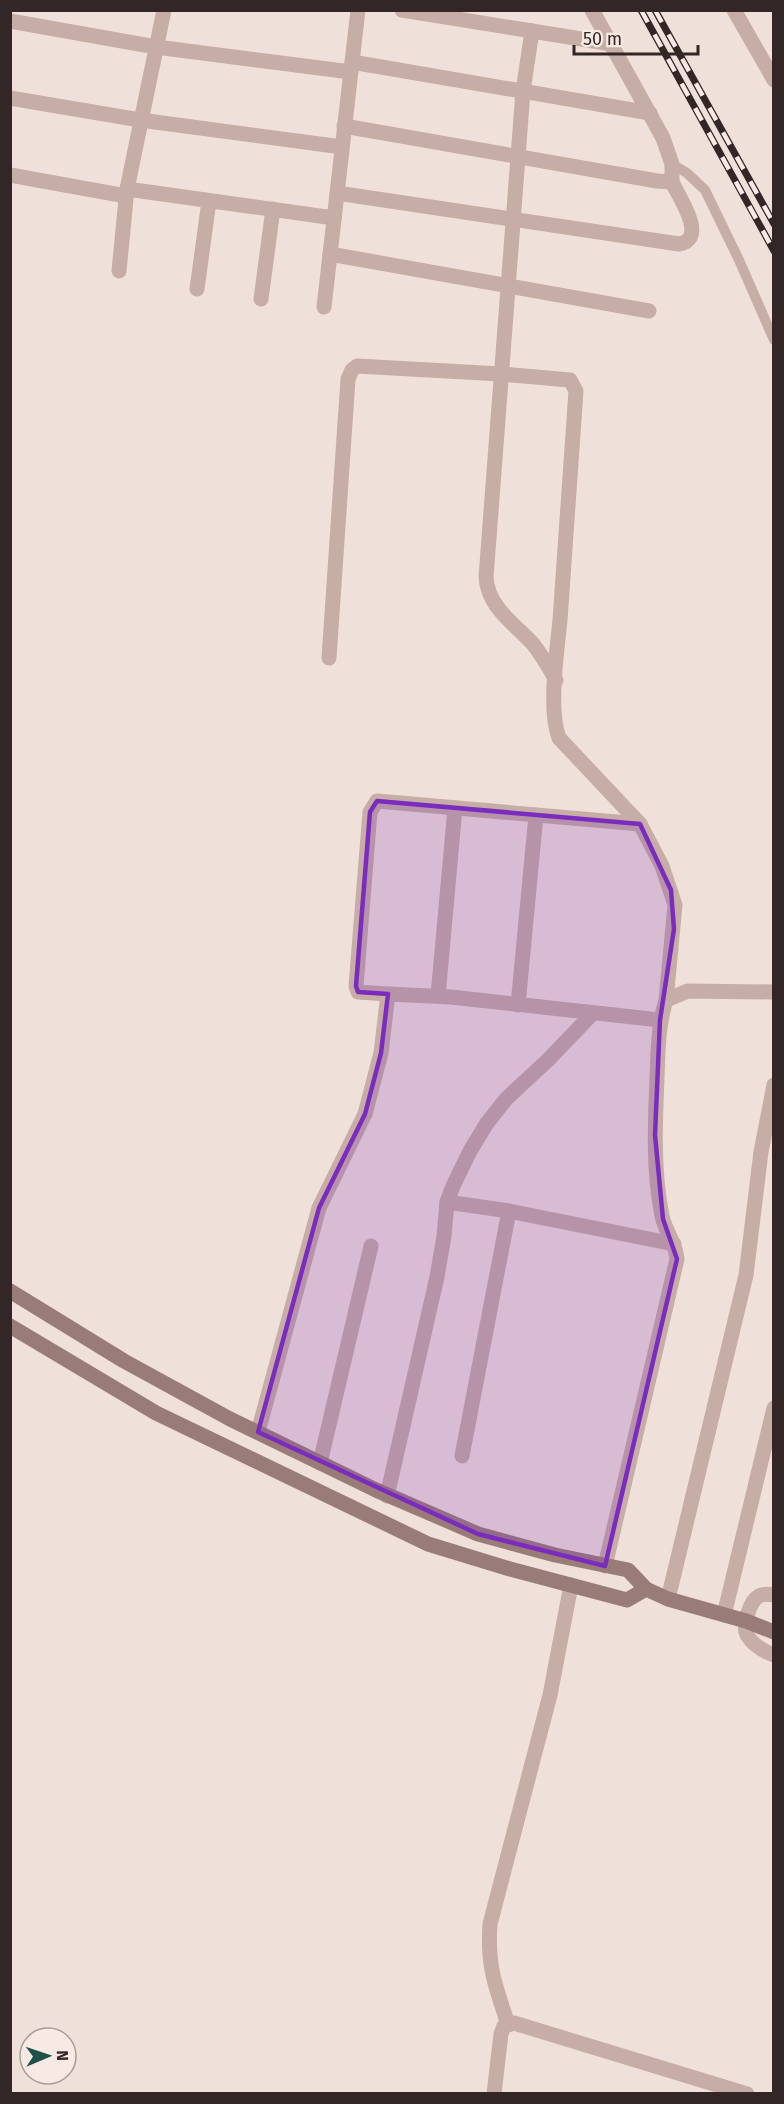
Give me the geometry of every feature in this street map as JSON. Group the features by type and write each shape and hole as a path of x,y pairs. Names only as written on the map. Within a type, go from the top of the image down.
{"main road":[{"path":"10,1291 124,1362 387,1496 478,1534 555,1555 628,1570 646,1589 668,1599 746,1621 770,1631"},
{"path":"10,1326 156,1413 428,1544 510,1569 627,1600 646,1589"}],"street":[{"path":"119,271 126,192 164,10"},
{"path":"324,307 358,10"},
{"path":"402,10 612,44"},
{"path":"337,193 679,244 687,243 693,233 691,223 672,182 672,164 663,138 592,10"},
{"path":"734,10 774,80"},
{"path":"10,21 156,47 351,67 523,91 650,113"},
{"path":"532,31 523,91 486,577 487,588 498,609 535,646 556,681"},
{"path":"10,98 140,120 342,147"},
{"path":"345,126 672,182"},
{"path":"10,175 334,218"},
{"path":"197,289 209,201"},
{"path":"261,299 273,210"},
{"path":"330,254 649,311"},
{"path":"329,658 348,379 352,370 357,366 570,380 576,391 556,681 555,727 559,738 640,824 662,866 675,905 666,1000 660,1020 655,1135 656,1177 663,1219 674,1244 677,1259 605,1566"},
{"path":"640,824 377,801 370,812 356,986 358,992 438,996 660,1020"},
{"path":"438,996 455,808"},
{"path":"519,1005 536,815"},
{"path":"666,1000 688,991 774,992"},
{"path":"258,1432 319,1208 365,1114 381,1053 388,994"},
{"path":"387,1496 437,1276 447,1202 470,1150 487,1122 507,1098 592,1013"},
{"path":"668,1599 746,1275 761,1152 774,1085"},
{"path":"447,1202 509,1211 674,1244"},
{"path":"462,1456 509,1211"},
{"path":"320,1463 371,1246"},
{"path":"724,1615 774,1408"},
{"path":"508,2024 491,1975 488,1949 490,1924 549,1695 572,1585"},
{"path":"774,1595 760,1596 754,1601 746,1621 746,1633 753,1643 774,1655"},
{"path":"494,2094 501,2034 504,2026 514,2023 747,2094"}],"lane":[{"path":"672,164 687,173 705,190 774,339"}],"highlighted area":[{"path":"377,801 640,824 671,890 674,929 660,1020 655,1135 663,1219 677,1259 605,1566 478,1534 258,1432 319,1208 365,1114 381,1053 388,994 358,992 356,986 370,812"}],"railway":[{"path":"641,10 774,251"},
{"path":"655,10 774,224"}]}
